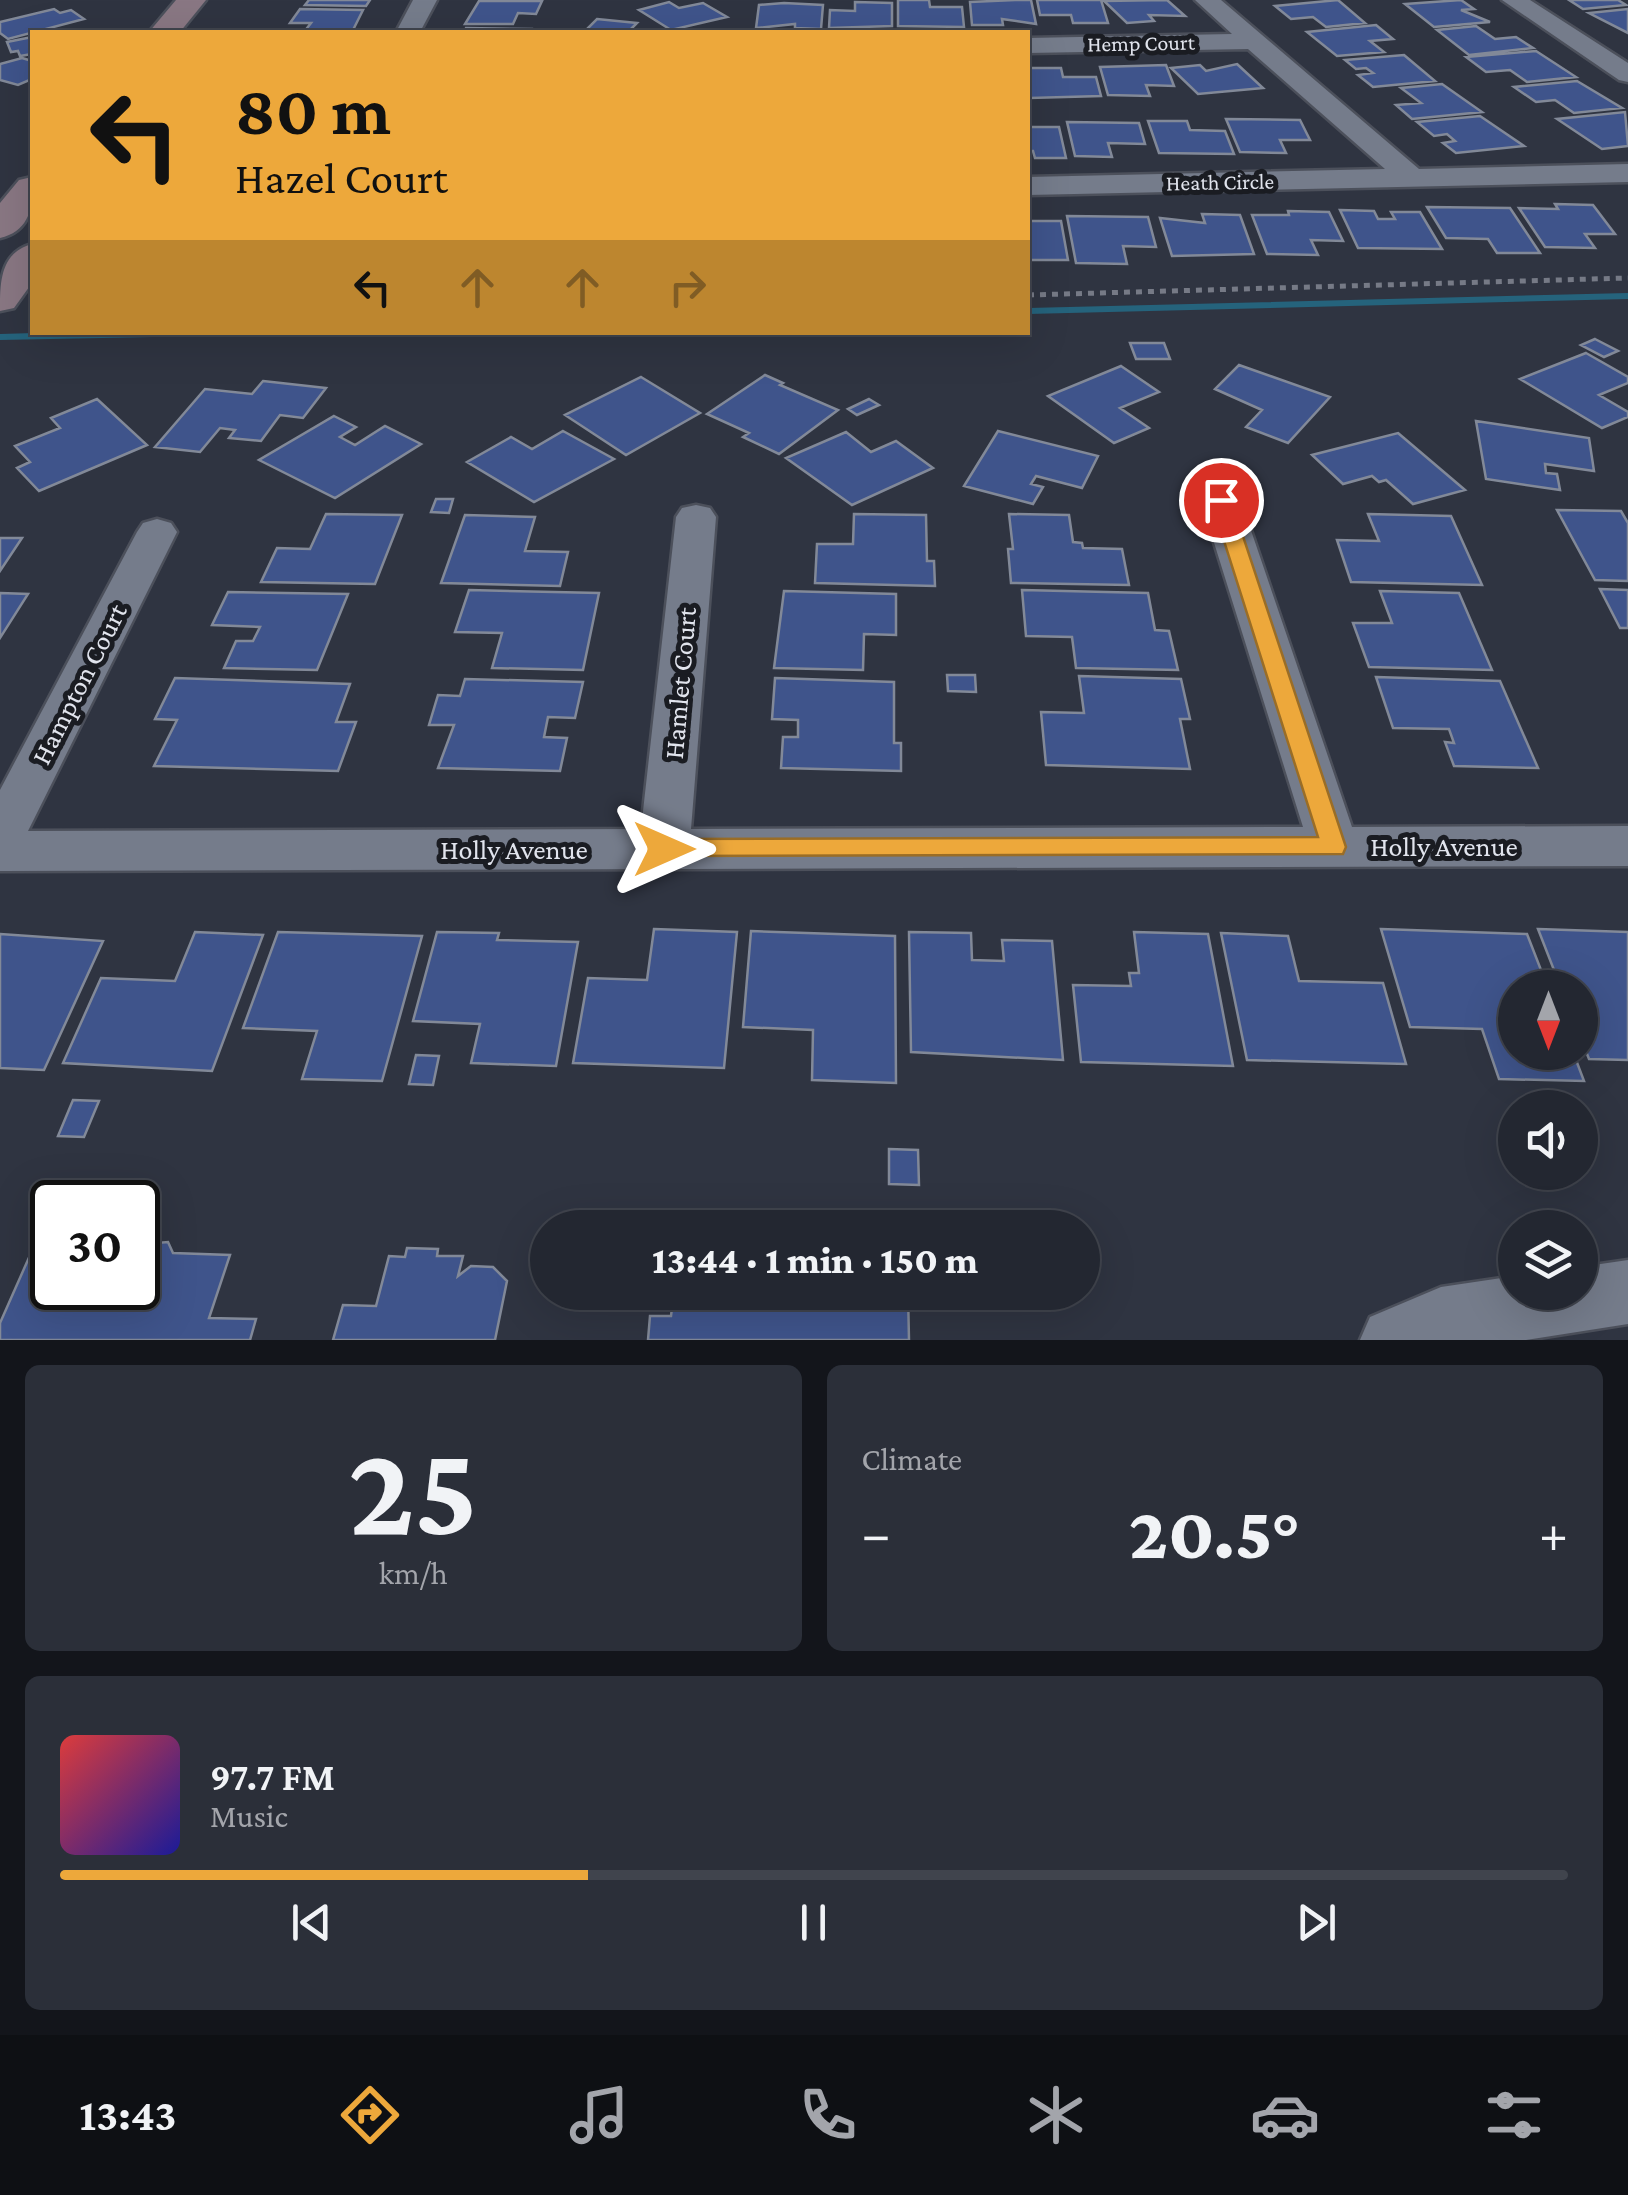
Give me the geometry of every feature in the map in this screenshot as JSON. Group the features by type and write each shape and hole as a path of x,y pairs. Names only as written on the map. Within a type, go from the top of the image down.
{"street":[{"path":"409,30 425,0"},
{"path":"1207,0 1412,178"},
{"path":"1514,0 1617,59 1628,74"},
{"path":"168,30 208,11"},
{"name":"Hemp Court","path":"1030,46 1255,41"},
{"name":"Heath Circle","path":"1030,186 1628,173"},
{"path":"0,227 30,190"},
{"path":"0,298 30,259"},
{"path":"1221,500 1334,847"},
{"name":"Hamlet Court","path":"664,849 696,518"},
{"name":"Hampton Court","path":"0,837 157,532"},
{"name":"Holly Avenue","path":"0,851 1628,846"},
{"path":"1393,1340 1441,1320 1628,1292"}],"path":[{"path":"1030,295 1628,278"}],"building":[{"path":"309,0 370,0 366,6 305,5"},
{"path":"898,0 929,0 930,7 962,7 964,27 898,26"},
{"path":"1031,0 1036,24 1002,19 1003,25 972,25 970,2"},
{"path":"1037,0 1101,0 1108,23 1073,23 1071,15 1040,15"},
{"path":"1167,0 1185,16 1149,15 1154,21 1127,23 1104,1"},
{"path":"1338,0 1365,23 1326,27 1313,17 1291,19 1275,6"},
{"path":"1461,0 1474,9 1461,10 1490,22 1434,27 1405,4"},
{"path":"1569,0 1618,0 1626,5 1583,9"},
{"path":"479,1 542,1 536,14 518,13 513,24 465,24"},
{"path":"669,2 679,8 703,3 727,17 671,30 639,10"},
{"path":"855,2 892,3 892,26 829,28 830,10 855,11"},
{"path":"759,5 823,5 821,29 795,28 795,24 756,28"},
{"path":"54,9 60,13 71,10 84,19 30,30 8,39 0,33 0,22"},
{"path":"300,9 363,10 353,30 306,30 311,23 290,23"},
{"path":"1628,9 1628,33 1589,13"},
{"path":"597,19 637,23 630,30 586,30"},
{"path":"1376,25 1393,39 1370,41 1384,52 1337,56 1307,32"},
{"path":"1476,26 1495,39 1516,37 1533,48 1469,55 1437,30"},
{"path":"466,28 531,29 530,30"},
{"path":"30,37 30,54 11,52 7,42"},
{"path":"1536,51 1576,77 1527,82 1510,70 1486,72 1466,57"},
{"path":"1404,55 1435,81 1373,87 1358,75 1373,73 1366,68 1356,69 1345,60"},
{"path":"22,58 30,60 30,80 18,85 0,80 0,64"},
{"path":"1237,64 1263,88 1198,94 1171,68 1200,65 1206,71"},
{"path":"1166,65 1174,86 1146,85 1150,96 1108,95 1100,67"},
{"path":"1030,68 1061,68 1063,77 1096,77 1101,96 1030,98"},
{"path":"1577,81 1622,108 1574,113 1555,100 1536,102 1514,87"},
{"path":"1442,84 1482,112 1412,119 1396,105 1421,103 1401,88"},
{"path":"1625,112 1628,146 1602,149 1557,119"},
{"path":"1480,116 1524,146 1456,153 1443,143 1455,141 1447,134 1434,136 1417,122"},
{"path":"1226,119 1300,120 1310,140 1280,140 1286,153 1240,152"},
{"path":"1148,121 1187,121 1190,130 1225,131 1234,154 1159,153"},
{"path":"1067,122 1139,123 1145,144 1108,143 1112,157 1075,156"},
{"path":"1030,127 1059,127 1066,158 1035,158"},
{"path":"1555,204 1593,205 1615,234 1585,234 1595,248 1545,247 1519,208 1558,209"},
{"path":"1427,207 1510,208 1540,253 1497,253 1488,239 1446,238"},
{"path":"1340,210 1374,211 1378,219 1395,219 1391,212 1420,212 1442,249 1358,248"},
{"path":"1288,211 1329,212 1343,241 1311,240 1318,255 1267,254 1252,215 1289,215"},
{"path":"1202,214 1240,215 1254,254 1172,256 1160,218 1205,223"},
{"path":"1067,216 1148,217 1156,247 1123,246 1127,264 1076,263"},
{"path":"1030,221 1061,221 1068,260 1030,260"},
{"path":"1595,339 1618,351 1604,357 1581,345"},
{"path":"1130,343 1164,343 1170,359 1136,359"},
{"path":"1586,353 1628,377 1628,383 1599,395 1628,412 1628,417 1602,428 1520,379"},
{"path":"1239,365 1330,397 1288,443 1246,427 1262,410 1215,389"},
{"path":"1121,366 1159,392 1120,408 1149,428 1114,443 1048,396"},
{"path":"765,375 838,410 779,454 743,437 749,433 707,414"},
{"path":"641,377 700,413 626,455 565,415"},
{"path":"263,381 326,388 303,418 280,415 261,441 229,438 235,430 220,428 200,452 155,447 205,389 252,394"},
{"path":"97,399 147,445 39,491 17,468 30,462 15,446 60,428 51,418"},
{"path":"869,399 879,405 857,415 848,409"},
{"path":"334,416 356,427 340,437 355,445 385,426 421,444 335,498 259,460"},
{"path":"1476,421 1589,438 1594,471 1545,464 1546,473 1557,474 1560,490 1486,479"},
{"path":"563,431 614,459 534,502 467,462 511,437 532,449"},
{"path":"998,431 1098,456 1082,488 1036,476 1031,484 1043,487 1033,504 964,486"},
{"path":"846,432 871,452 896,441 933,468 852,505 786,458"},
{"path":"1398,433 1465,490 1413,504 1386,480 1379,482 1372,476 1343,484 1312,455"},
{"path":"436,499 453,499 449,513 431,512"},
{"path":"1557,510 1621,511 1628,523 1628,581 1595,580"},
{"path":"326,514 402,515 375,584 261,582 277,548 310,549"},
{"path":"854,514 926,515 927,561 934,561 935,586 815,583 817,544 853,544"},
{"path":"1009,514 1069,515 1073,542 1082,543 1083,548 1122,549 1129,585 1011,583"},
{"path":"1368,514 1451,516 1482,585 1351,582 1337,540 1379,541"},
{"path":"465,515 535,517 525,551 568,552 560,586 441,583"},
{"path":"0,538 22,538 0,571"},
{"path":"1600,589 1628,590 1628,628 1620,628"},
{"path":"469,590 599,593 583,670 492,668 502,633 455,632"},
{"path":"1022,590 1148,593 1155,630 1169,631 1178,670 1076,668 1072,637 1026,636"},
{"path":"784,591 896,594 896,635 864,634 863,670 774,668"},
{"path":"1380,591 1459,593 1492,670 1369,667 1353,623 1392,623"},
{"path":"228,592 348,594 317,670 224,668 236,641 253,641 260,627 212,625"},
{"path":"0,593 28,594 0,638"},
{"path":"947,675 975,675 976,692 948,691"},
{"path":"1079,676 1181,679 1190,719 1180,719 1190,769 1046,765 1041,712 1084,713"},
{"path":"1376,677 1500,681 1538,768 1454,766 1445,742 1454,743 1449,729 1393,728"},
{"path":"175,678 350,684 336,722 356,722 338,771 154,766 177,720 155,719"},
{"path":"775,678 894,682 894,743 901,743 901,771 781,768 783,737 798,737 798,720 772,719"},
{"path":"465,679 583,682 575,718 548,717 544,737 567,738 560,771 438,768 454,725 429,725 438,695 460,696"},
{"path":"654,929 737,932 724,1068 573,1063 588,978 647,980"},
{"path":"1381,929 1527,934 1541,970 1498,970 1498,1070 1580,1070 1584,1081 1499,1079 1482,1029 1410,1027"},
{"path":"1538,929 1628,932 1628,1060 1598,1059 1598,970 1554,970"},
{"path":"751,931 895,936 896,1083 812,1080 813,1030 743,1027"},
{"path":"195,932 263,935 212,1071 63,1063 101,978 175,981"},
{"path":"278,932 422,936 382,1081 302,1079 317,1031 243,1028"},
{"path":"437,932 499,933 497,940 578,942 556,1066 471,1063 480,1024 413,1021"},
{"path":"909,932 971,933 972,960 1004,961 1002,940 1052,941 1063,1060 911,1052"},
{"path":"1134,932 1208,934 1233,1066 1081,1062 1073,985 1131,986 1129,973 1139,973"},
{"path":"1221,933 1288,936 1299,981 1383,983 1406,1064 1247,1060"},
{"path":"0,934 103,941 44,1070 0,1068"},
{"path":"416,1055 439,1056 433,1085 409,1084"},
{"path":"73,1100 99,1101 84,1137 58,1136"},
{"path":"889,1149 918,1150 919,1185 889,1184"},
{"path":"168,1242 173,1253 230,1255 209,1318 256,1319 250,1340 0,1340 0,1323 30,1255 30,1310 160,1310 160,1243"},
{"path":"407,1248 438,1249 437,1256 463,1256 458,1276 471,1266 493,1267 507,1281 495,1340 333,1340 343,1305 376,1306 389,1256 405,1257"},
{"path":"672,1310 908,1310 909,1340 648,1340 650,1316 671,1316"}],"waterway":[{"path":"1030,311 1628,296"},
{"path":"0,337 102,335"}],"route":[{"path":"664,849 1334,847 1221,500"}]}
